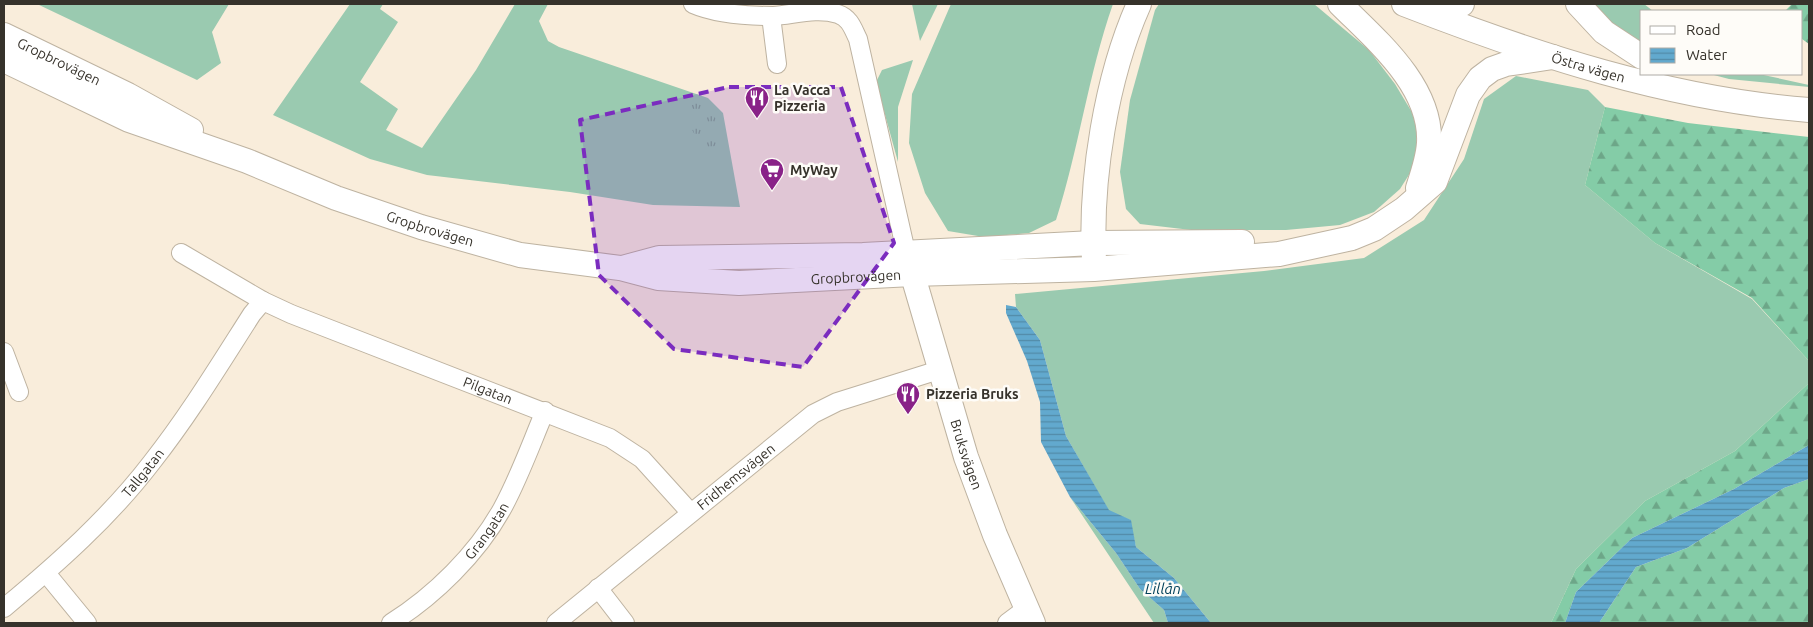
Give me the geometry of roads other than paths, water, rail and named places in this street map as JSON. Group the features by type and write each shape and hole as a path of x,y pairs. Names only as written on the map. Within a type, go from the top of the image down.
{"street":[{"path":"693,4 733,12 771,16 821,11 839,14 850,22 858,39 906,252"},
{"path":"1094,269 1094,194 1106,116 1127,31 1139,4"},
{"path":"1340,4 1403,71 1421,104 1429,141 1427,158 1414,200"},
{"path":"1411,6 1446,8 1462,4"},
{"path":"1578,4 1604,32 1640,56"},
{"name":"Östra vägen","path":"1411,6 1553,58 1663,88 1809,110"},
{"path":"771,16 777,64"},
{"name":"Gropbrovägen","path":"4,35 128,95 247,161"},
{"path":"1323,246 1374,229 1435,182 1468,95 1480,78 1492,69 1506,64 1553,58"},
{"name":"Gropbrovägen","path":"4,60 129,120 247,161 336,198 470,241 520,254 620,268 658,278 739,283 912,274 1094,269 1279,254 1323,246"},
{"path":"1675,75 1714,97"},
{"name":"Gropbrovägen","path":"620,268 659,258 854,255 1093,243 1281,242 1323,246"},
{"name":"Bruksvägen","path":"906,252 966,457 988,518 1030,616"},
{"name":"Pilgatan","path":"180,253 258,307 291,314 545,411 610,438 627,447 661,477 690,512"},
{"name":"Tallgatan","path":"4,608 46,573 86,535 153,462 258,307"},
{"path":"4,352 19,392"},
{"name":"Fridhemsvägen","path":"556,623 690,512 813,414 837,402 939,370"},
{"name":"Grangatan","path":"391,623 436,588 482,539 505,502 545,411"},
{"path":"46,573 87,623"},
{"path":"598,588 625,623"},
{"path":"1008,623 1030,616"}],"water":[{"name":"Lillån","path":"1006,305 1016,307 1040,340 1066,436 1109,510 1131,520 1136,547 1174,578 1211,623 1168,623 1164,610 1140,589 1116,553 1070,497 1041,442 1040,402 1027,361 1006,313"},
{"path":"1809,445 1809,479 1784,488 1687,548 1636,567 1599,623 1565,623 1576,592 1632,538 1734,489"}],"place":[{"name":"La Vacca Pizzeria","path":"757,119"},
{"name":"MyWay","path":"772,191"},
{"name":"Pizzeria Bruks","path":"908,415"}]}
